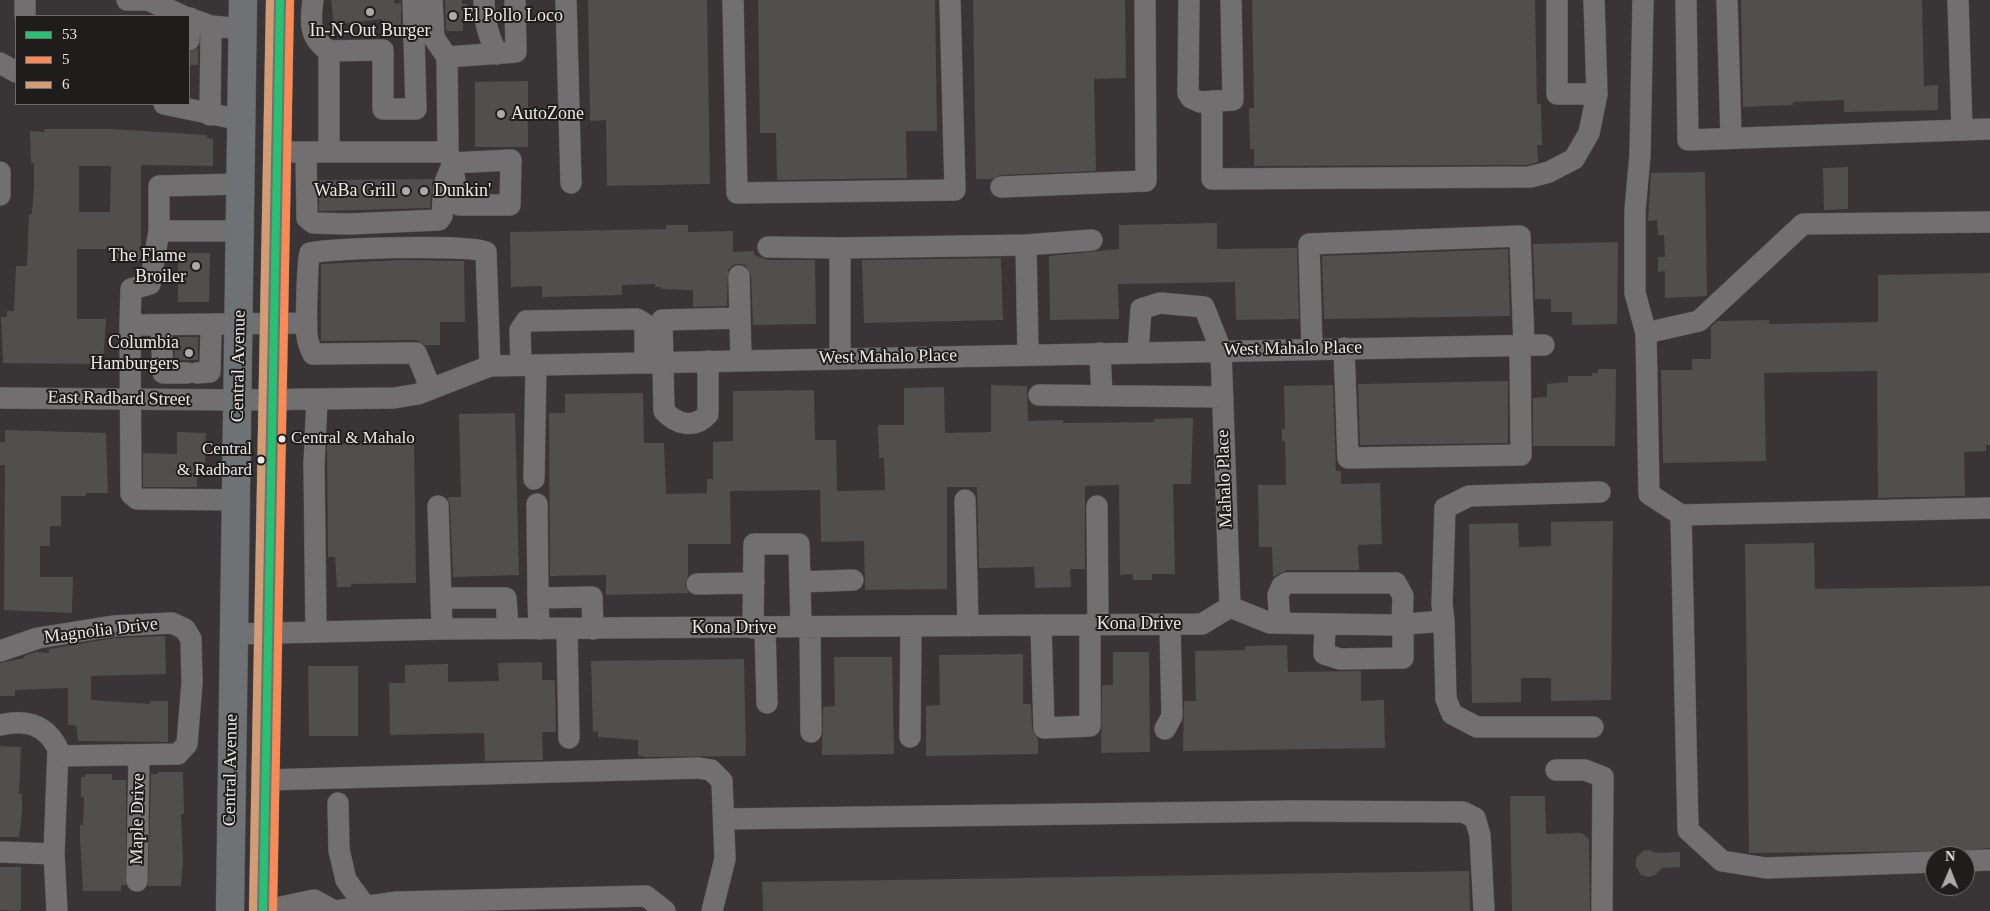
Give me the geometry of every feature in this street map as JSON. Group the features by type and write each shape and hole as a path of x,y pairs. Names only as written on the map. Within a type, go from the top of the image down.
{"main road":[{"name":"Central Avenue","path":"230,911 233,634 240,325 243,0"},
{"name":"Central Avenue","path":"263,911 280,0"},
{"path":"241,120 278,120"}],"street":[{"path":"25,0 25,15"},
{"path":"313,0 312,33 318,44 329,51 383,50 384,109 416,109 413,0"},
{"path":"306,152 307,218 314,223 349,224 439,220 442,216 444,185 450,158 447,57 434,38 432,0"},
{"path":"484,0 484,15 488,35 497,54"},
{"path":"447,57 516,52 515,0"},
{"path":"566,0 571,183"},
{"path":"733,0 737,193 955,190 950,0"},
{"path":"1001,187 1146,181 1145,0"},
{"path":"1189,0 1188,93 1191,98 1200,102 1233,100 1231,0"},
{"path":"1557,0 1557,94 1598,94"},
{"path":"1212,101 1212,178 1530,177 1549,172 1574,159 1589,133 1598,94 1594,0"},
{"path":"1643,0 1640,155 1634,210 1635,293 1646,333 1649,494 1681,516 1990,508"},
{"path":"1686,0 1688,140 1990,129"},
{"path":"1727,0 1731,137"},
{"path":"1958,0 1962,130"},
{"path":"147,6 177,15"},
{"path":"190,19 211,26 243,29"},
{"path":"210,115 211,26"},
{"path":"329,51 329,152"},
{"path":"0,63 15,71"},
{"path":"187,106 210,115 241,120"},
{"path":"277,152 329,152 450,158"},
{"path":"0,172 0,195"},
{"path":"236,500 137,499 131,494 130,325 131,290 150,284 159,231 159,186 241,184"},
{"path":"1646,333 1699,321 1803,224 1990,222"},
{"path":"159,231 241,231"},
{"path":"1312,349 1309,244 1520,236 1529,345 1521,455 1348,458 1344,348"},
{"path":"768,247 840,248 1026,245 1092,240"},
{"path":"1026,245 1028,354"},
{"path":"840,248 840,358"},
{"path":"431,389 416,353 313,354 309,348 307,323 307,275 310,254 364,249 481,249 486,252 490,366"},
{"path":"739,276 741,360"},
{"name":"Mahalo Place","path":"1138,352 1141,309 1160,302 1204,307 1221,350 1230,607"},
{"path":"654,362 662,320 740,318"},
{"path":"534,479 528,365 520,330 526,321 637,319 645,324 664,411 673,421 690,424 702,421 708,414 708,361"},
{"path":"130,325 307,323"},
{"path":"162,325 163,372 192,373 210,372 211,325"},
{"name":"West Mahalo Place","path":"238,400 394,398 418,394 490,366 1529,345"},
{"path":"1100,353 1102,396"},
{"path":"1039,395 1223,397"},
{"name":"East Radbard Street","path":"0,398 238,400"},
{"path":"316,632 314,502 317,400"},
{"path":"1593,726 1477,728 1452,714 1446,700 1442,604 1445,508 1469,496 1600,492"},
{"path":"965,500 968,626"},
{"path":"536,504 539,629"},
{"path":"438,506 442,629"},
{"path":"1041,625 1044,728 1090,726 1097,506"},
{"path":"1681,516 1688,830 1722,861 1766,868 1925,862"},
{"path":"767,703 754,583 754,544 799,544 810,732"},
{"path":"800,582 854,580"},
{"path":"697,584 754,583"},
{"path":"1280,623 1278,595 1282,586 1287,584 1396,583 1403,596 1403,658 1340,659 1324,654 1325,624"},
{"path":"538,598 592,597 593,629"},
{"path":"441,598 506,598 508,629"},
{"path":"1230,607 1263,620 1280,623 1402,624 1444,621"},
{"name":"Kona Drive","path":"233,634 442,629 1202,624 1230,607"},
{"name":"Magnolia Drive","path":"0,651 38,638 113,626 172,623 185,629 191,639 192,682 187,744 178,754 140,756"},
{"path":"1165,729 1172,716 1170,624"},
{"path":"910,626 910,737"},
{"path":"567,629 569,738"},
{"path":"0,725 27,722 42,728 52,736 58,748 54,854 57,911"},
{"path":"58,756 140,756"},
{"name":"Maple Drive","path":"137,882 140,756"},
{"path":"265,780 698,768 711,770 722,782 725,859 712,911"},
{"path":"1556,770 1585,770 1603,776 1602,911"},
{"path":"338,804 339,850 346,880 365,906"},
{"path":"724,819 1292,811 1463,812 1475,818 1480,835 1484,911"},
{"path":"0,852 54,854"},
{"path":"1975,861 1990,860"},
{"path":"263,911 314,900 335,911 397,902 646,896 665,911"}],"building":[{"name":"In-N-Out Burger","path":"331,0 394,0 395,4 401,3 401,25 383,27 382,19 334,25"},
{"name":"El Pollo Loco","path":"445,0 462,0 462,4 467,4 467,16 463,16 463,31 446,31"},
{"path":"588,0 707,0 710,184 607,186 606,120 590,121"},
{"path":"758,0 935,0 937,131 906,131 907,178 777,180 776,133 760,133"},
{"path":"973,0 1125,0 1126,78 1094,79 1096,171 1000,175 992,179 976,179"},
{"path":"1252,0 1535,0 1537,104 1541,104 1542,145 1537,145 1538,162 1528,165 1254,166 1254,149 1250,149 1249,108 1254,108"},
{"path":"1741,0 1922,0 1924,86 1938,85 1938,110 1844,112 1844,100 1793,102 1793,105 1743,107"},
{"path":"198,48 198,65 190,65 190,52"},
{"name":"AutoZone","path":"528,81 528,147 475,147 475,82"},
{"path":"44,129 111,129 207,135 207,138 213,139 213,166 141,165 141,261 112,261 110,249 77,249 77,319 106,319 103,364 3,363 1,317 7,317 7,311 14,311 16,266 27,266 29,214 32,214 34,188 34,163 31,163 30,131 44,132","holes":["79,166 111,166 110,212 79,212"]},
{"path":"1848,167 1848,209 1824,210 1823,168"},
{"path":"1705,172 1707,296 1665,298 1665,271 1658,272 1658,257 1665,257 1664,235 1658,235 1657,220 1648,221 1651,173"},
{"path":"433,179 430,208 319,211 319,180"},
{"path":"1217,223 1217,249 1297,248 1299,319 1236,320 1235,282 1118,284 1119,319 1050,320 1049,256 1119,249 1119,225"},
{"path":"666,225 688,225 688,232 733,231 733,252 754,251 754,255 768,260 815,260 816,324 753,325 751,275 745,265 739,264 733,265 728,270 727,306 693,307 693,290 661,289 661,287 655,287 655,284 622,285 622,295 542,297 542,286 511,287 510,232 666,229"},
{"path":"1618,242 1617,324 1572,325 1572,312 1551,312 1551,299 1535,299 1533,244"},
{"path":"1508,249 1510,316 1324,319 1322,256"},
{"path":"178,253 210,253 209,302 178,302"},
{"path":"1001,258 1003,320 864,323 862,260"},
{"path":"401,260 464,261 465,322 440,322 440,345 425,345 416,340 321,341 321,264"},
{"path":"1990,273 1990,445 1986,445 1986,451 1964,452 1965,496 1878,498 1877,371 1764,373 1766,461 1663,463 1661,370 1692,370 1692,359 1711,359 1711,327 1717,321 1769,320 1769,324 1878,322 1878,275"},
{"path":"174,337 198,337 198,360 175,360"},
{"path":"1598,369 1616,369 1615,446 1533,446 1533,398 1547,397 1547,384 1568,382 1568,376 1592,376 1592,373 1598,373"},
{"path":"1508,381 1508,443 1360,445 1358,384"},
{"path":"991,385 1027,386 1028,421 1063,420 1063,423 1154,422 1154,419 1193,418 1191,484 1173,484 1175,574 1152,574 1152,580 1133,580 1133,574 1120,575 1119,485 1085,486 1085,569 1070,569 1071,587 1035,588 1034,567 979,568 977,487 947,487 947,589 865,590 864,541 821,542 820,490 730,491 731,544 688,544 688,576 685,585 689,593 606,595 606,575 550,576 549,413 565,413 565,394 643,393 644,443 664,443 666,494 707,493 707,479 713,479 713,442 733,441 733,391 814,390 815,440 836,440 837,491 885,490 884,458 879,458 878,425 904,425 904,388 944,387 945,433 991,432"},
{"path":"1333,385 1336,471 1341,471 1341,484 1380,483 1382,544 1358,545 1359,570 1287,570 1273,577 1272,547 1259,547 1258,485 1286,485 1285,441 1282,441 1282,429 1285,429 1284,386"},
{"path":"515,413 519,575 453,577 450,506 447,497 461,497 459,414"},
{"path":"5,430 106,433 108,493 86,493 86,496 61,496 61,526 50,526 50,546 40,546 40,577 73,577 72,613 4,610 5,465 0,465 0,442 5,442"},
{"path":"177,432 206,433 204,471 197,471 197,487 143,487 143,453 177,454"},
{"path":"414,442 416,583 351,584 351,587 337,587 335,557 328,557 327,444"},
{"path":"1613,521 1611,700 1551,701 1551,678 1521,678 1521,702 1472,703 1469,524 1518,523 1519,547 1551,546 1551,522"},
{"path":"1814,543 1815,589 1990,586 1990,848 1975,849 1975,846 1925,846 1925,851 1749,853 1745,544"},
{"path":"165,636 166,674 91,676 91,700 150,704 150,701 168,701 168,742 78,741 77,728 75,725 68,725 68,688 15,690 15,696 0,696 0,663 24,658 24,656 36,652 49,653 49,649 114,638"},
{"path":"1287,645 1288,672 1361,671 1361,701 1384,700 1385,748 1183,751 1184,701 1196,701 1195,651 1245,650 1245,646"},
{"path":"1113,652 1149,652 1150,752 1101,753 1102,685 1113,685"},
{"path":"1023,654 1023,704 1031,704 1032,728 1038,739 1038,754 926,756 926,706 940,705 939,655"},
{"path":"834,657 892,657 894,754 822,755 823,707 835,706"},
{"path":"744,659 746,756 645,757 638,755 638,740 598,737 598,731 593,732 591,661"},
{"path":"542,662 542,680 555,680 556,732 542,732 543,760 485,761 484,733 390,735 389,683 405,683 405,665 448,664 448,682 499,681 498,663"},
{"path":"308,666 358,666 358,736 309,736"},
{"path":"0,746 21,747 19,794 22,794 22,813 19,837 0,837"},
{"path":"158,772 183,772 184,814 181,814 183,861 181,886 148,886 151,774 158,774"},
{"path":"85,774 112,774 112,780 126,780 126,885 121,885 121,891 83,891 80,825 83,825 84,797 81,797 81,777 85,777"},
{"path":"1510,796 1545,796 1546,834 1582,833 1589,839 1590,911 1512,911"},
{"path":"1649,850 1656,853 1680,852 1680,867 1662,868 1655,875 1649,877 1641,875 1636,867 1636,858 1643,851"},
{"path":"0,867 21,867 21,909 18,911 0,910"},
{"path":"1469,871 1470,911 763,911 762,882"}],"transit line":[{"name":"6","path":"253,911 270,0"},
{"name":"53","path":"263,911 280,0"},
{"name":"5","path":"273,911 290,0"}],"place":[{"name":"In-N-Out Burger","path":"370,12"},
{"name":"El Pollo Loco","path":"453,16"},
{"name":"AutoZone","path":"501,114"},
{"name":"WaBa Grill","path":"406,191"},
{"name":"Dunkin'","path":"424,191"},
{"name":"The Flame Broiler","path":"196,266"},
{"name":"Columbia Hamburgers","path":"189,353"},
{"name":"Central & Mahalo","path":"282,439"},
{"name":"Central & Radbard","path":"261,460"}]}
